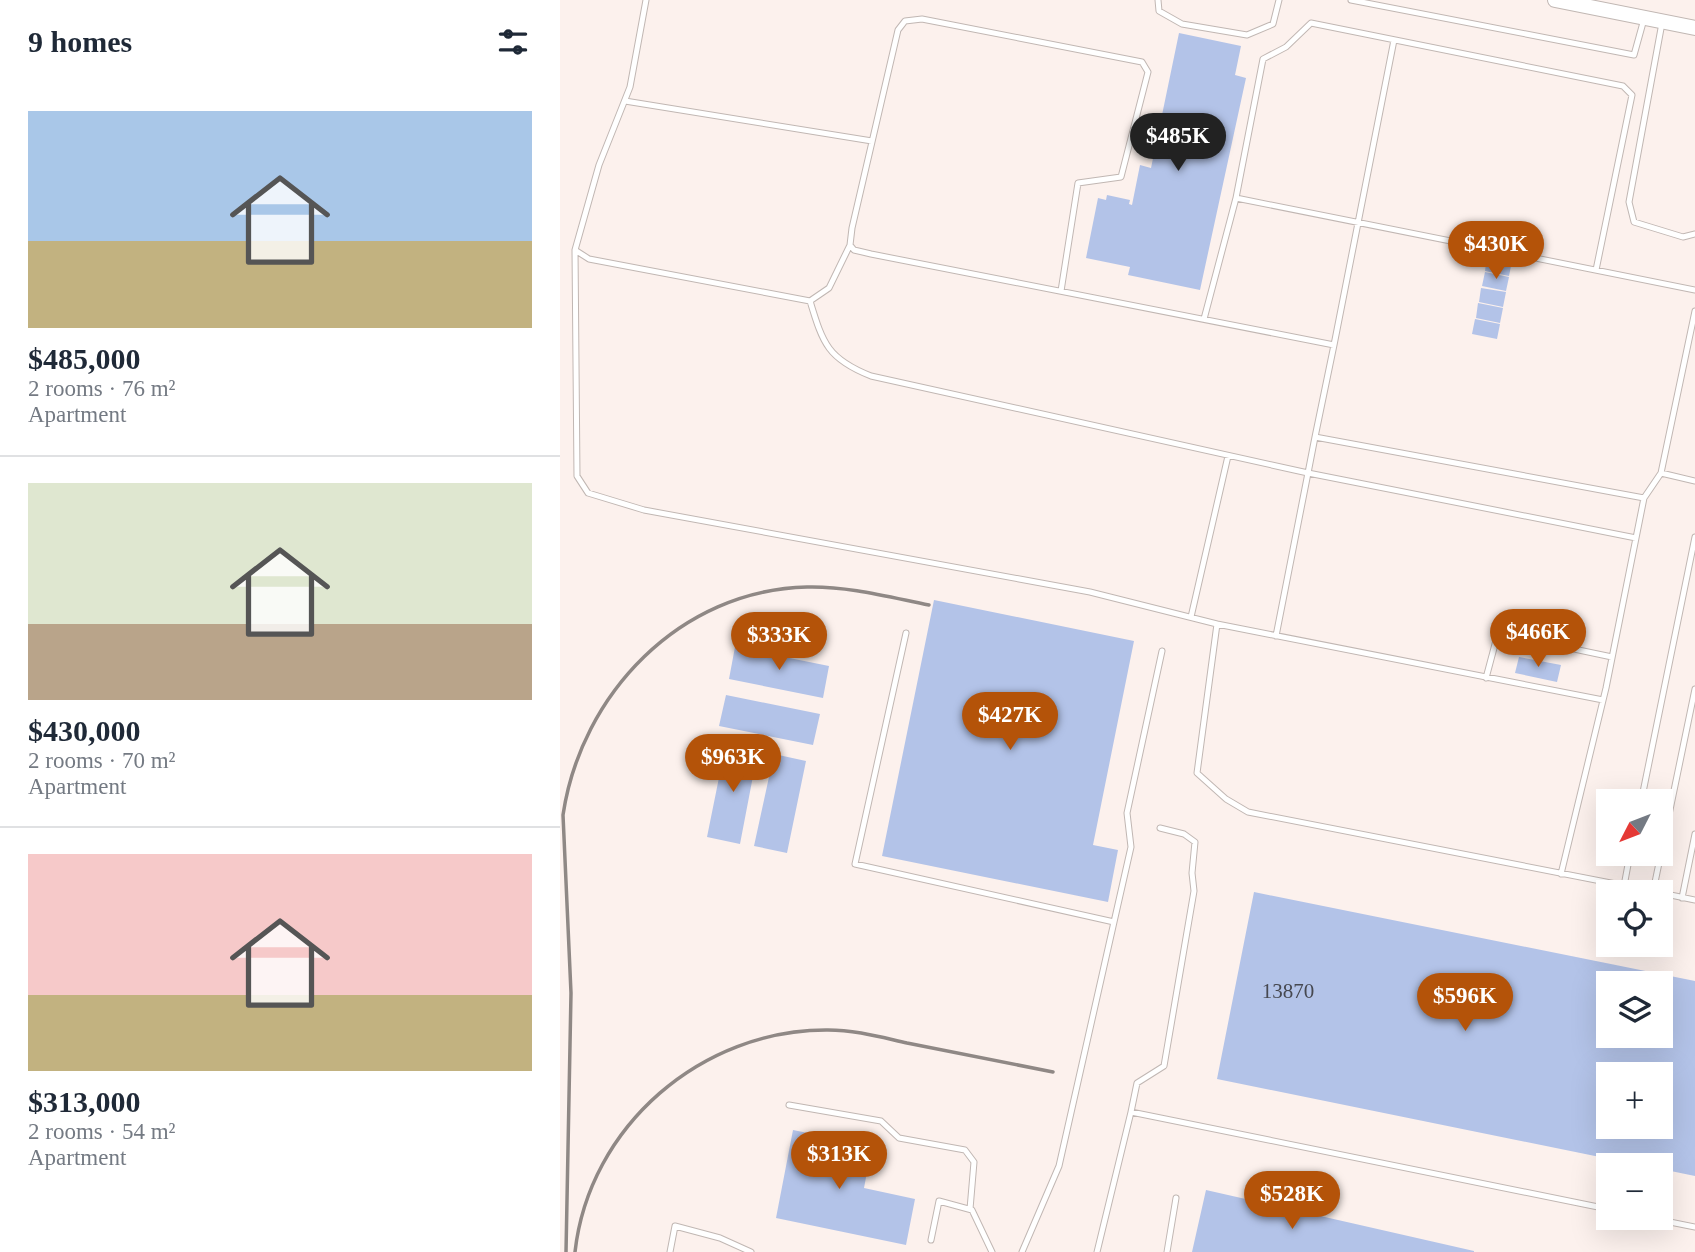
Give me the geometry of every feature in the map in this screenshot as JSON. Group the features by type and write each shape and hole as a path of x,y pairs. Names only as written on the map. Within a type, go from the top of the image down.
{"street":[{"path":"1555,0 1695,28"}],"lane":[{"path":"646,0 625,101 599,165 575,250 577,476 588,493 644,509 1090,592 1217,624 1602,700"},
{"path":"1158,0 1160,11 1182,24 1247,35 1273,24 1279,0"},
{"path":"1352,0 1634,55 1644,18"},
{"path":"575,250 589,260 810,301 829,288 850,245 898,30 905,21 922,19 1142,62 1148,72 1121,177 1078,183 1061,291"},
{"path":"1662,22 1629,202 1634,222 1683,237 1695,234"},
{"path":"1204,319 1236,198 1263,59 1286,47 1311,23 1623,86 1632,95 1597,271"},
{"path":"1276,636 1394,40"},
{"path":"625,101 872,141"},
{"path":"1236,198 1695,290"},
{"path":"850,245 854,250 871,254 1334,345"},
{"path":"810,301 828,350 847,366 871,376 1308,473 1636,538"},
{"path":"1562,874 1612,657 1644,498 1661,473 1695,311"},
{"path":"1315,437 1644,498"},
{"path":"1191,617 1228,456"},
{"path":"1661,473 1695,481"},
{"path":"1644,789 1695,537"},
{"path":"1217,624 1197,773 1226,800 1248,812 1596,881"},
{"path":"906,632 855,864 1114,922"},
{"path":"1486,678 1499,633 1612,657"},
{"path":"1021,1252 1059,1166 1131,847 1127,813 1162,651"},
{"path":"1659,880 1695,689"},
{"path":"1097,1252 1137,1083 1164,1066 1194,891 1192,873 1195,842 1184,834 1160,828"},
{"path":"1682,898 1695,834"},
{"path":"1673,896 1695,900"},
{"path":"789,1105 881,1121 899,1139 965,1150 974,1162 970,1209 992,1252"},
{"path":"1131,1112 1596,1207"},
{"path":"1167,1252 1176,1198"},
{"path":"931,1240 939,1201 970,1209"},
{"path":"1673,1223 1695,1227"},
{"path":"670,1252 675,1226 719,1238 751,1252"}],"building":[{"path":"1179,33 1241,46 1235,75 1246,78 1200,290 1128,275 1130,267 1086,258 1098,198 1106,200 1107,195 1130,200 1129,204 1132,205 1140,165 1151,168"},
{"path":"1487,256 1512,261 1509,276 1485,271"},
{"path":"1485,272 1509,277 1506,291 1482,286"},
{"path":"1481,288 1506,292 1503,307 1479,302"},
{"path":"1478,303 1503,308 1500,323 1476,318"},
{"path":"1475,319 1500,324 1497,339 1472,334"},
{"path":"934,600 1134,641 1093,845 1118,850 1108,902 882,856"},
{"path":"735,647 829,666 823,698 729,679"},
{"path":"1519,657 1561,665 1557,682 1515,673"},
{"path":"726,695 820,714 813,745 719,726"},
{"path":"726,743 758,750 740,844 707,837"},
{"path":"774,754 806,761 787,853 754,846"},
{"path":"1254,892 1645,971 1596,971 1596,1048 1673,1048 1673,977 1695,981 1695,1176 1673,1171 1673,1153 1596,1153 1596,1156 1217,1079"},
{"path":"793,1130 872,1146 864,1188 915,1199 906,1245 776,1218"},
{"path":"1206,1190 1474,1251 1474,1252 1192,1252"}],"railway":[{"path":"566,1252 571,993 563,815 573,771 591,729 615,690 644,657 679,629 718,607 761,593 807,587 853,590 929,605"},
{"path":"575,1252 585,1206 603,1164 628,1126 660,1093 696,1067 737,1047 782,1034 838,1030 1053,1072"}]}
